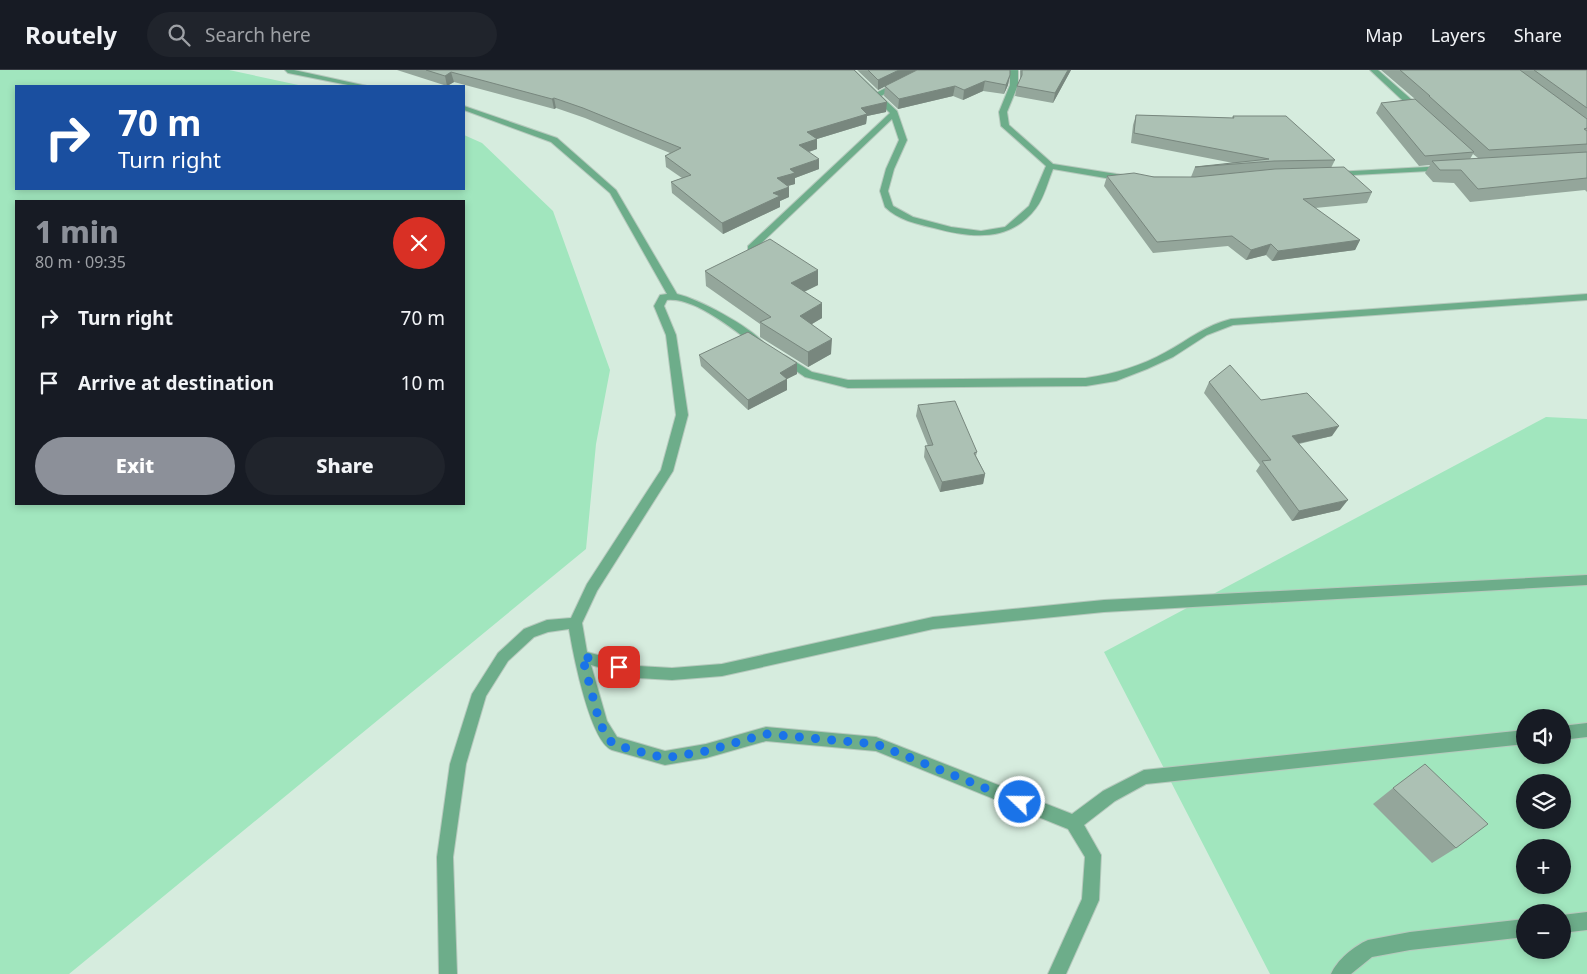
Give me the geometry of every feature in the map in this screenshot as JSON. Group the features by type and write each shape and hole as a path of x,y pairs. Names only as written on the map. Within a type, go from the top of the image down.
{"street":[{"path":"288,70 358,85"},
{"path":"850,70 894,113 903,140 890,169 884,191 889,207 910,219 951,230 981,234 1008,229 1033,207 1050,166"},
{"path":"876,95 927,70"},
{"path":"1014,70 1014,85 1003,112 1005,126 1050,166 1086,174 1132,180"},
{"path":"1374,70 1423,115"},
{"path":"465,108 554,140 613,192 672,294"},
{"path":"751,248 894,113"},
{"path":"1327,174 1450,168"},
{"path":"1057,974 1090,900 1093,855 1074,823 876,744 766,734 706,751 665,758 612,743 600,724 575,623 592,588 666,471 682,415 670,335 658,306 663,297 672,294 690,299 809,375 848,384 1086,382 1116,377 1143,367 1169,355 1203,333 1231,322 1587,297"},
{"path":"582,656 638,672 672,674 722,670 933,623 1104,606 1587,580"},
{"path":"448,974 445,857 458,764 479,694 503,657 529,633 547,626 575,623"},
{"path":"1571,732 1587,730"},
{"path":"1074,823 1109,796 1144,777 1516,738"},
{"path":"1571,923 1587,921"},
{"path":"1340,974 1342,970 1368,949 1410,941 1516,929"}],"green space":[{"path":"0,70 229,70 298,85 15,85 15,190 465,190 465,135 482,143 553,211 610,370 596,444 586,549 69,974 0,974"},
{"path":"1546,417 1587,419 1587,974 1270,974 1104,652"}],"building":[{"path":"426,70 854,70 887,102 861,108 867,114 807,132 817,139 799,145 819,159 790,169 795,173 777,178 789,187 773,193 780,196 722,223 671,182 691,175 665,156 681,148 554,98 451,72 445,76"},
{"path":"868,70 899,70 878,80"},
{"path":"917,70 1010,70 1010,75 1006,85 985,81 964,90 955,86 899,99 885,86"},
{"path":"1022,70 1068,70 1055,93 1017,86"},
{"path":"1400,70 1520,70 1587,119 1587,128 1584,129 1587,131 1587,144 1489,150"},
{"path":"1534,70 1587,70 1587,108"},
{"path":"1415,99 1474,152 1425,156 1381,103"},
{"path":"1136,115 1234,118 1233,116 1286,116 1335,160 1274,161 1195,167 1269,159 1134,133"},
{"path":"1587,152 1587,178 1478,189 1461,170 1440,170 1432,161"},
{"path":"1344,167 1372,192 1303,199 1360,240 1278,251 1271,244 1251,250 1232,236 1157,242 1107,176 1134,173 1154,177 1195,177 1275,169"},
{"path":"770,239 818,270 791,283 822,303 800,316 832,339 808,352 760,322 771,317 705,271"},
{"path":"748,332 797,363 780,373 787,379 748,400 699,355"},
{"path":"1230,365 1261,400 1307,393 1339,426 1292,436 1348,500 1299,511 1262,461 1271,460 1209,382"},
{"path":"955,401 977,452 974,453 985,474 942,482 925,446 933,445 918,405"},
{"path":"1425,764 1488,824 1456,848 1393,788"}],"route":[{"path":"619,667 582,656 600,724 612,743 629,749 665,758 706,751 766,734 876,744 1020,802"}]}
